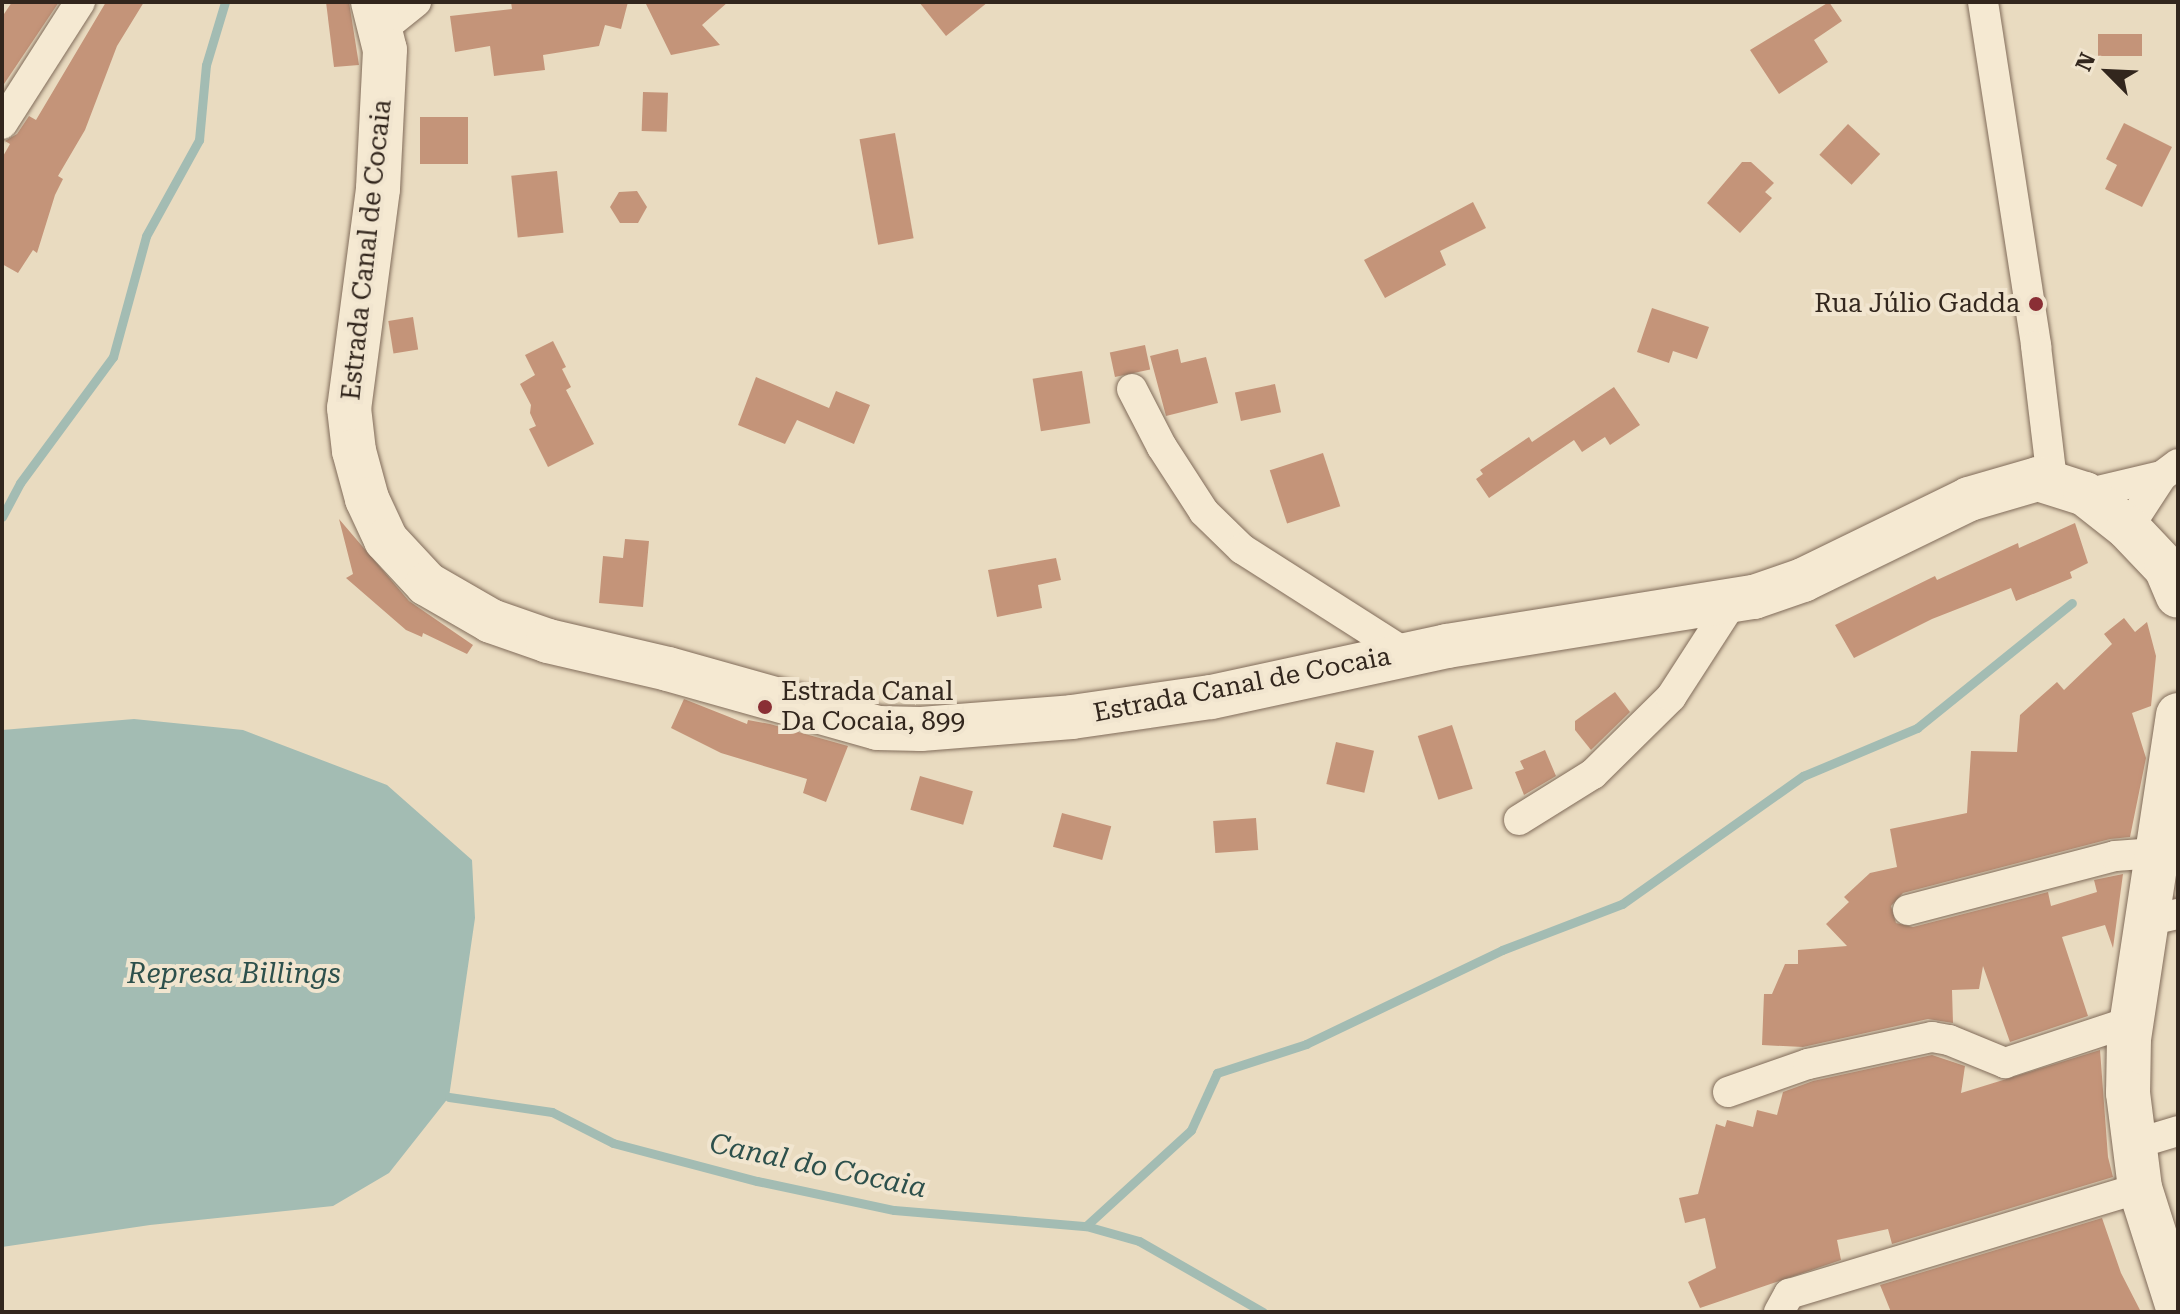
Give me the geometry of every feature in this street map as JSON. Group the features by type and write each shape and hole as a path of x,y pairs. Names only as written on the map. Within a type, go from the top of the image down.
{"main road":[{"name":"Estrada Canal de Cocaia","path":"377,16 385,50 378,189 349,408 354,451 367,499 386,540 427,584 491,621 548,641 668,669 878,728 1008,723 1211,697 1407,654 1733,601 1803,580 1969,499 2023,481 2068,488"},
{"path":"2068,488 2128,528 2166,568 2178,596"},
{"path":"2178,715 2156,853 2163,917 2132,1021 2128,1093 2140,1188 2178,1308"}],"street":[{"path":"2,124 80,2"},
{"path":"377,16 416,2"},
{"path":"1983,2 2036,346 2068,488 2170,470"},
{"path":"1132,389 1162,447 1204,512 1242,549 1407,654"},
{"path":"2128,528 2170,470"},
{"path":"1519,820 1593,774 1671,697 1733,601"},
{"path":"1908,910 2115,856 2156,853"},
{"path":"1728,1092 1808,1064 1932,1037 1949,1040 2005,1063 2132,1021"},
{"path":"2135,1144 2178,1131"},
{"path":"1779,1312 1789,1294 2140,1188"}],"water":[{"name":"Represa Billings","path":"134,719 243,730 387,785 472,860 475,918 449,1097 389,1173 333,1206 150,1225 2,1247 2,730"}],"building":[{"path":"12,2 59,2 2,87 2,17"},
{"path":"106,2 144,2 117,46 85,130 58,176 63,179 37,253 33,250 18,273 2,264 2,158 10,144 5,141 17,134 29,116 36,120"},
{"path":"326,2 349,2 359,65 334,67"},
{"path":"511,2 628,2 621,29 605,25 599,46 543,55 545,70 494,76 490,46 455,52 450,16 512,9"},
{"path":"645,2 728,2 702,25 720,45 671,55"},
{"path":"919,2 988,2 946,36"},
{"path":"1829,2 1842,21 1814,40 1828,62 1779,94 1750,50"},
{"path":"2098,34 2142,34 2142,56 2098,56"},
{"path":"643,92 668,93 667,132 642,131"},
{"path":"420,117 468,117 468,164 420,164"},
{"path":"2124,123 2172,147 2142,207 2105,189 2117,165 2106,159"},
{"path":"1848,124 1880,154 1852,185 1819,155"},
{"path":"895,133 914,238 878,245 860,139"},
{"path":"1742,162 1751,162 1774,183 1765,192 1772,198 1740,233 1707,203"},
{"path":"557,171 563,233 518,237 511,176"},
{"path":"637,191 647,207 638,223 620,223 610,207 619,192"},
{"path":"1473,202 1486,228 1440,251 1446,265 1385,298 1364,260"},
{"path":"1652,308 1709,327 1697,359 1673,351 1669,363 1637,352"},
{"path":"413,317 418,350 393,354 388,321"},
{"path":"553,341 566,367 562,369 571,387 566,390 594,444 548,467 529,429 536,426 530,413 531,405 520,384 535,375 525,355"},
{"path":"1145,345 1150,369 1115,377 1110,352"},
{"path":"1178,349 1181,363 1206,357 1218,403 1166,416 1150,356"},
{"path":"1082,371 1090,423 1041,431 1033,379"},
{"path":"756,377 829,408 836,391 870,405 854,444 797,420 785,444 738,425"},
{"path":"1275,384 1281,412 1241,421 1235,393"},
{"path":"1614,387 1640,425 1610,445 1605,437 1582,452 1574,440 1489,498 1476,479 1483,474 1480,470 1529,437 1532,442"},
{"path":"1323,453 1340,506 1287,524 1270,470"},
{"path":"339,519 409,601 473,645 467,654 423,633 422,637 406,630 346,578 353,574"},
{"path":"2075,523 2088,563 2070,572 2072,578 2016,601 2011,588 1932,619 1854,658 1835,625 1935,576 1937,580 2018,543 2019,548"},
{"path":"625,539 649,541 643,607 599,603 603,556 623,558"},
{"path":"1056,558 1061,580 1038,585 1042,608 997,617 988,570"},
{"path":"2124,618 2135,632 2147,622 2156,656 2151,706 2132,713 2146,758 2130,837 2110,839 1903,893 1891,906 1896,923 1913,927 2048,892 2051,906 2097,892 2094,880 2123,874 2113,948 2105,925 2062,937 2088,1016 2010,1042 1983,966 1979,989 1952,990 1953,1023 1928,1019 1803,1047 1762,1045 1764,994 1772,994 1785,964 1798,964 1798,950 1847,946 1826,924 1849,902 1844,897 1870,873 1897,867 1890,829 1967,813 1971,751 2017,752 2020,715 2057,682 2064,690 2112,644 2104,634"},
{"path":"1615,692 1630,712 1591,750 1575,730 1575,721"},
{"path":"684,699 747,724 748,720 770,724 848,746 826,802 803,793 807,779 721,753 671,728"},
{"path":"1452,725 1473,789 1438,800 1418,736"},
{"path":"1336,742 1374,751 1364,793 1326,784"},
{"path":"1545,750 1556,776 1524,795 1515,772 1524,769 1520,761"},
{"path":"920,776 973,791 963,825 910,810"},
{"path":"1062,813 1111,826 1102,860 1053,847"},
{"path":"1256,818 1258,850 1215,853 1213,821"},
{"path":"2100,1050 2108,1157 2113,1177 1892,1244 1888,1229 1837,1240 1841,1260 1700,1308 1688,1282 1716,1268 1705,1218 1685,1223 1679,1198 1698,1194 1716,1124 1725,1127 1727,1120 1753,1127 1757,1110 1777,1115 1783,1092 1813,1081 1932,1055 1965,1066 1961,1093"},
{"path":"2102,1218 2121,1273 2141,1312 1891,1312 1880,1285"}],"waterway":[{"path":"2,517 20,483 113,357 146,236 199,140 206,65 225,2"},
{"path":"1086,1226 1191,1130 1217,1073 1306,1044 1502,950 1622,904 1803,776 1917,728 2072,603"},
{"name":"Canal do Cocaia","path":"449,1097 552,1112 613,1143 757,1181 894,1210 1086,1226 1139,1241 1263,1312"}],"place":[{"name":"Rua Júlio Gadda","path":"2036,304"},
{"name":"Estrada Canal Da Cocaia, 899","path":"765,707"}]}
